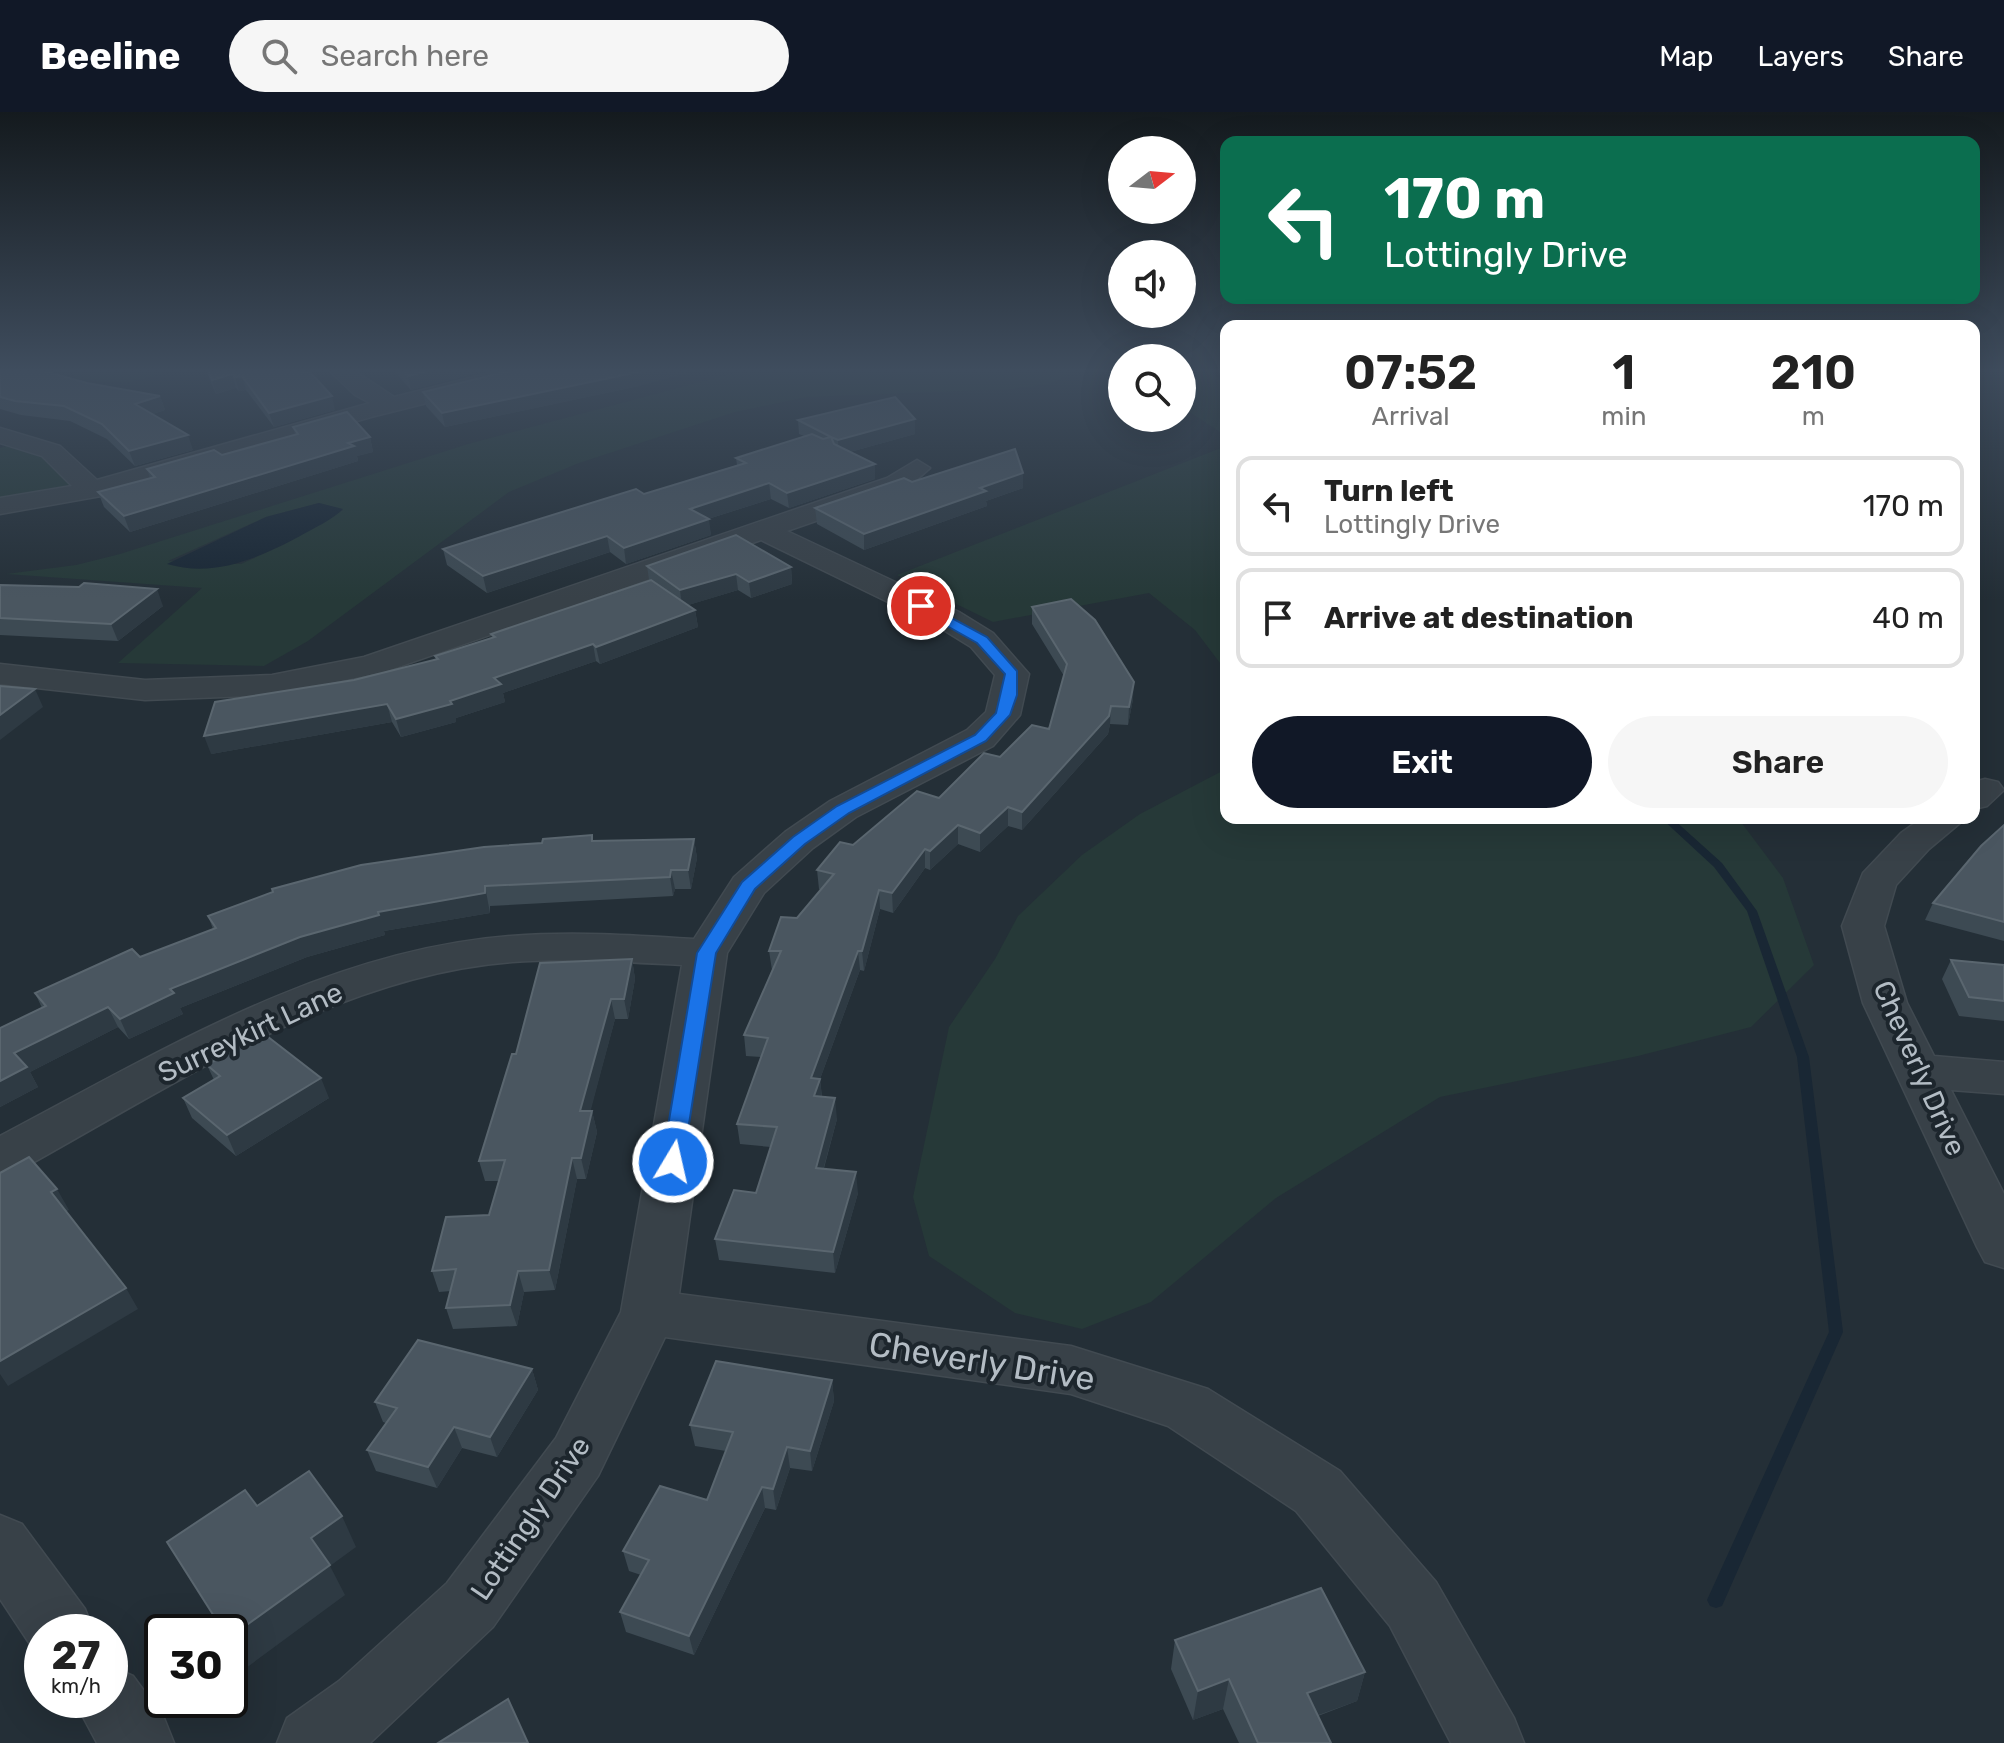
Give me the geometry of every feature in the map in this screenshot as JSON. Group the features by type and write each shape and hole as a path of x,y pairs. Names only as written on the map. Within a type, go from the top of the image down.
{"street":[{"path":"34,447 51,451 92,490"},
{"path":"0,506 92,490 240,447"},
{"path":"0,674 145,690 272,685 372,665 896,484 917,468"},
{"name":"Lottingly Drive","path":"312,1743 363,1705 470,1605 577,1457 649,1312 706,953 748,886 799,840 843,809 980,738 1003,715 1010,695 1012,674 982,640 948,619 762,530"},
{"name":"Cheverly Drive","path":"1939,824 1915,841 1877,882 1863,926 1885,1003 2004,1247"},
{"name":"Surreykirt Lane","path":"0,1158 188,1057 315,995 421,965 510,949 601,947 706,953"},
{"path":"1920,1071 2004,1078"},
{"name":"Cheverly Drive","path":"649,1312 1071,1370 1187,1407 1318,1491 1413,1604 1489,1743"},
{"path":"0,1545 48,1614"},
{"path":"122,1718 139,1743"}],"green space":[{"path":"33,447 92,490 0,506 0,448"},
{"path":"458,447 628,447 509,492 308,641 264,666 118,663 202,588 6,574 76,565 120,554","holes":["319,503 343,510 283,545 241,564 168,561 266,517"]},
{"path":"1220,448 1220,663 1195,630 1149,593 993,622 897,575"},
{"path":"1220,772 1220,824 1742,824 1783,878 1814,965 1751,1027 1638,1056 1440,1097 1276,1198 1151,1302 1082,1329 1015,1313 929,1256 913,1197 949,1027 995,959 1018,916 1082,855 1140,814"}],"water":[{"path":"319,503 343,509 268,552 219,567 202,569 167,564 266,517"}],"building":[{"path":"251,447 350,447 124,516 98,492 155,477 147,469 214,450 222,455"},
{"path":"770,447 840,447 875,464 787,493 769,483 690,509 709,519 624,548 607,536 483,576 443,549 636,489 644,494 746,463 736,458"},
{"path":"1015,449 1023,473 980,488 986,491 864,534 815,508 904,478 912,482"},
{"path":"736,535 791,567 749,582 736,574 680,590 647,566"},
{"path":"651,580 695,610 596,647 593,644 494,678 501,684 450,701 452,704 396,719 387,704 204,736 215,702 354,680 438,659 435,656 495,637 491,634"},
{"path":"84,583 157,589 111,624 0,618 0,585 79,587"},
{"path":"1071,599 1095,620 1134,682 1129,707 1111,706 1109,716 1022,812 1008,807 980,833 958,825 930,851 925,849 892,893 879,890 862,951 858,951 811,1078 820,1079 814,1096 835,1098 816,1168 856,1172 833,1252 715,1239 734,1190 756,1193 777,1127 737,1124 768,1038 744,1035 781,951 769,951 781,917 797,918 834,874 817,870 840,842 853,845 917,791 939,798 984,753 1000,757 1032,725 1049,729 1067,664 1032,607"},
{"path":"0,686 35,689 0,715"},
{"path":"2004,825 2004,922 1933,903 1981,846"},
{"path":"592,835 592,841 694,839 688,870 671,870 670,877 485,886 485,893 378,912 379,915 300,937 170,989 174,993 120,1019 108,1007 14,1053 27,1067 0,1081 0,1028 46,1006 35,993 132,949 140,957 216,928 208,916 273,892 272,889 361,865"},
{"path":"632,959 624,999 611,999 580,1111 592,1111 581,1158 572,1158 549,1270 518,1271 510,1305 446,1308 456,1269 432,1271 446,1217 489,1215 505,1160 479,1161 512,1054 516,1054 540,963"},
{"path":"1951,960 2004,965 2004,1001 1969,997"},
{"path":"263,1033 321,1078 227,1135 183,1098 220,1076 207,1065"},
{"path":"29,1157 57,1189 51,1192 126,1288 0,1361 0,1173"},
{"path":"418,1340 532,1369 490,1437 454,1427 428,1467 367,1450 397,1408 375,1402"},
{"path":"716,1361 832,1380 810,1451 787,1447 773,1489 762,1487 689,1636 620,1612 649,1560 623,1551 660,1486 707,1500 733,1432 690,1425"},
{"path":"309,1471 342,1516 311,1538 330,1565 248,1624 248,1614 213,1614 167,1542 245,1490 257,1506"},
{"path":"1321,1588 1365,1672 1307,1693 1331,1743 1258,1743 1229,1679 1198,1691 1175,1640"},
{"path":"508,1699 528,1743 438,1743"}],"waterway":[{"path":"1673,824 1718,865 1752,911 1803,1057 1836,1332 1716,1600"}],"route":[{"path":"673,1162 706,953 748,886 799,840 843,809 980,738 1003,715 1010,695 1012,674 982,640 921,606"}]}
